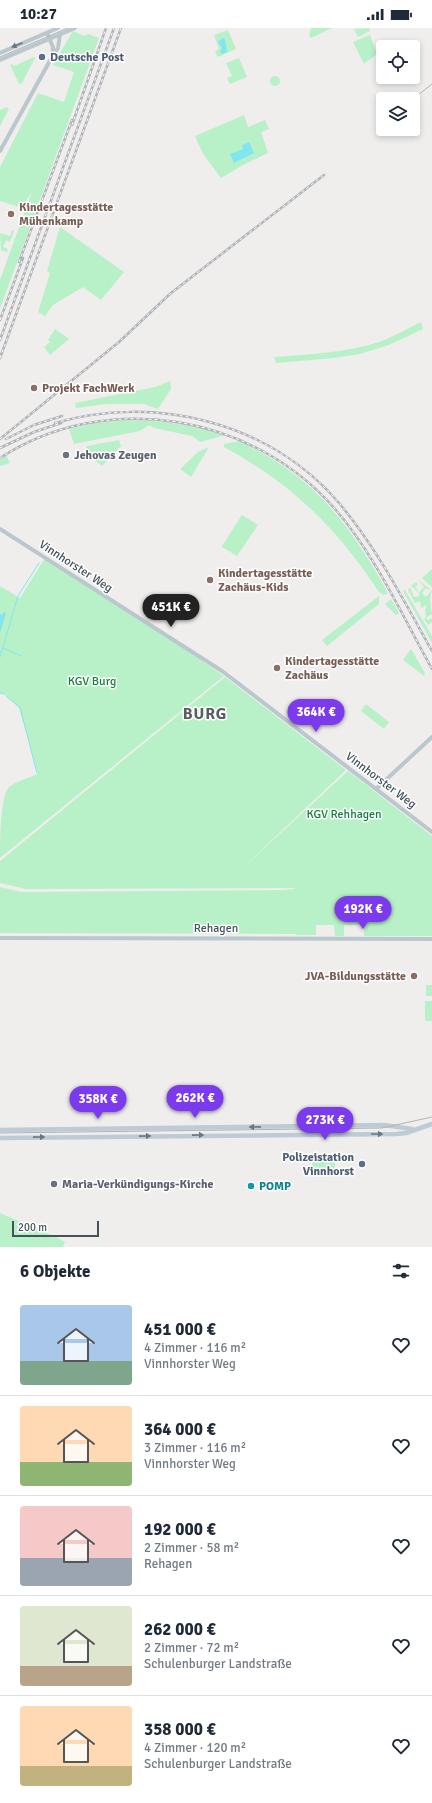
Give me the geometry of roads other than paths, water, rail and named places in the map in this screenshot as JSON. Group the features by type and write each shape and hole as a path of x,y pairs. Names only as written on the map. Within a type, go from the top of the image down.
{"main road":[{"path":"0,1138 396,1134 432,1124"},
{"path":"0,1130 384,1125 412,1129"}],"street":[{"path":"0,53 58,28"},
{"path":"0,60 75,28"},
{"path":"47,33 53,49 50,60"},
{"path":"0,151 50,60 57,51 60,34"},
{"name":"Vinnhorster Weg","path":"0,529 222,671 432,832"},
{"path":"376,789 432,737"},
{"name":"Rehagen","path":"0,938 432,939"}],"water":[{"path":"222,38 225,39 227,52 222,54 220,52 222,48 218,42"},
{"path":"249,142 254,153 234,163 230,154 243,149 242,145"},
{"path":"4,612 6,613 0,633 0,614 2,615"}],"waterway":[{"path":"0,657 18,596 39,563"},
{"path":"3,648 21,656"},
{"path":"0,693 4,694"},
{"path":"7,697 20,707 37,773"}],"tram line":[{"path":"0,57 68,28"},
{"path":"420,93 432,84"},
{"path":"0,1133 382,1128 432,1117"}],"railway":[{"path":"72,125 106,28"},
{"path":"0,340 114,28"},
{"path":"0,358 121,28"},
{"path":"19,262 72,120"},
{"path":"0,439 119,342 171,293 324,175"},
{"path":"0,320 23,258"},
{"path":"55,423 93,415 132,412 171,414 209,422 245,434 280,452 311,475 339,503 353,520 378,556 432,651"},
{"path":"6,439 34,425 62,416"},
{"path":"0,458 41,436 86,424 131,419 176,422 221,433 263,451 301,477 335,509 349,526 375,565 432,669"},
{"path":"0,448 34,432 61,423"}],"place":[{"name":"Deutsche Post","path":"42,57"},
{"name":"Kindertagesstätte Mühenkamp","path":"11,214"},
{"name":"Projekt FachWerk","path":"34,388"},
{"name":"Jehovas Zeugen","path":"66,455"},
{"name":"Kindertagesstätte Zachäus-Kids","path":"210,580"},
{"name":"Kindertagesstätte Zachäus","path":"277,668"},
{"name":"JVA-Bildungsstätte","path":"414,976"},
{"name":"Polizeistation Vinnhorst","path":"362,1164"},
{"name":"Maria-Verkündigungs-Kirche","path":"54,1184"},
{"name":"POMP","path":"251,1186"}],"district":[{"name":"BURG","path":"205,713"}],"park label":[{"name":"KGV Burg","path":"92,681"},
{"name":"KGV Rehhagen","path":"344,814"}]}
